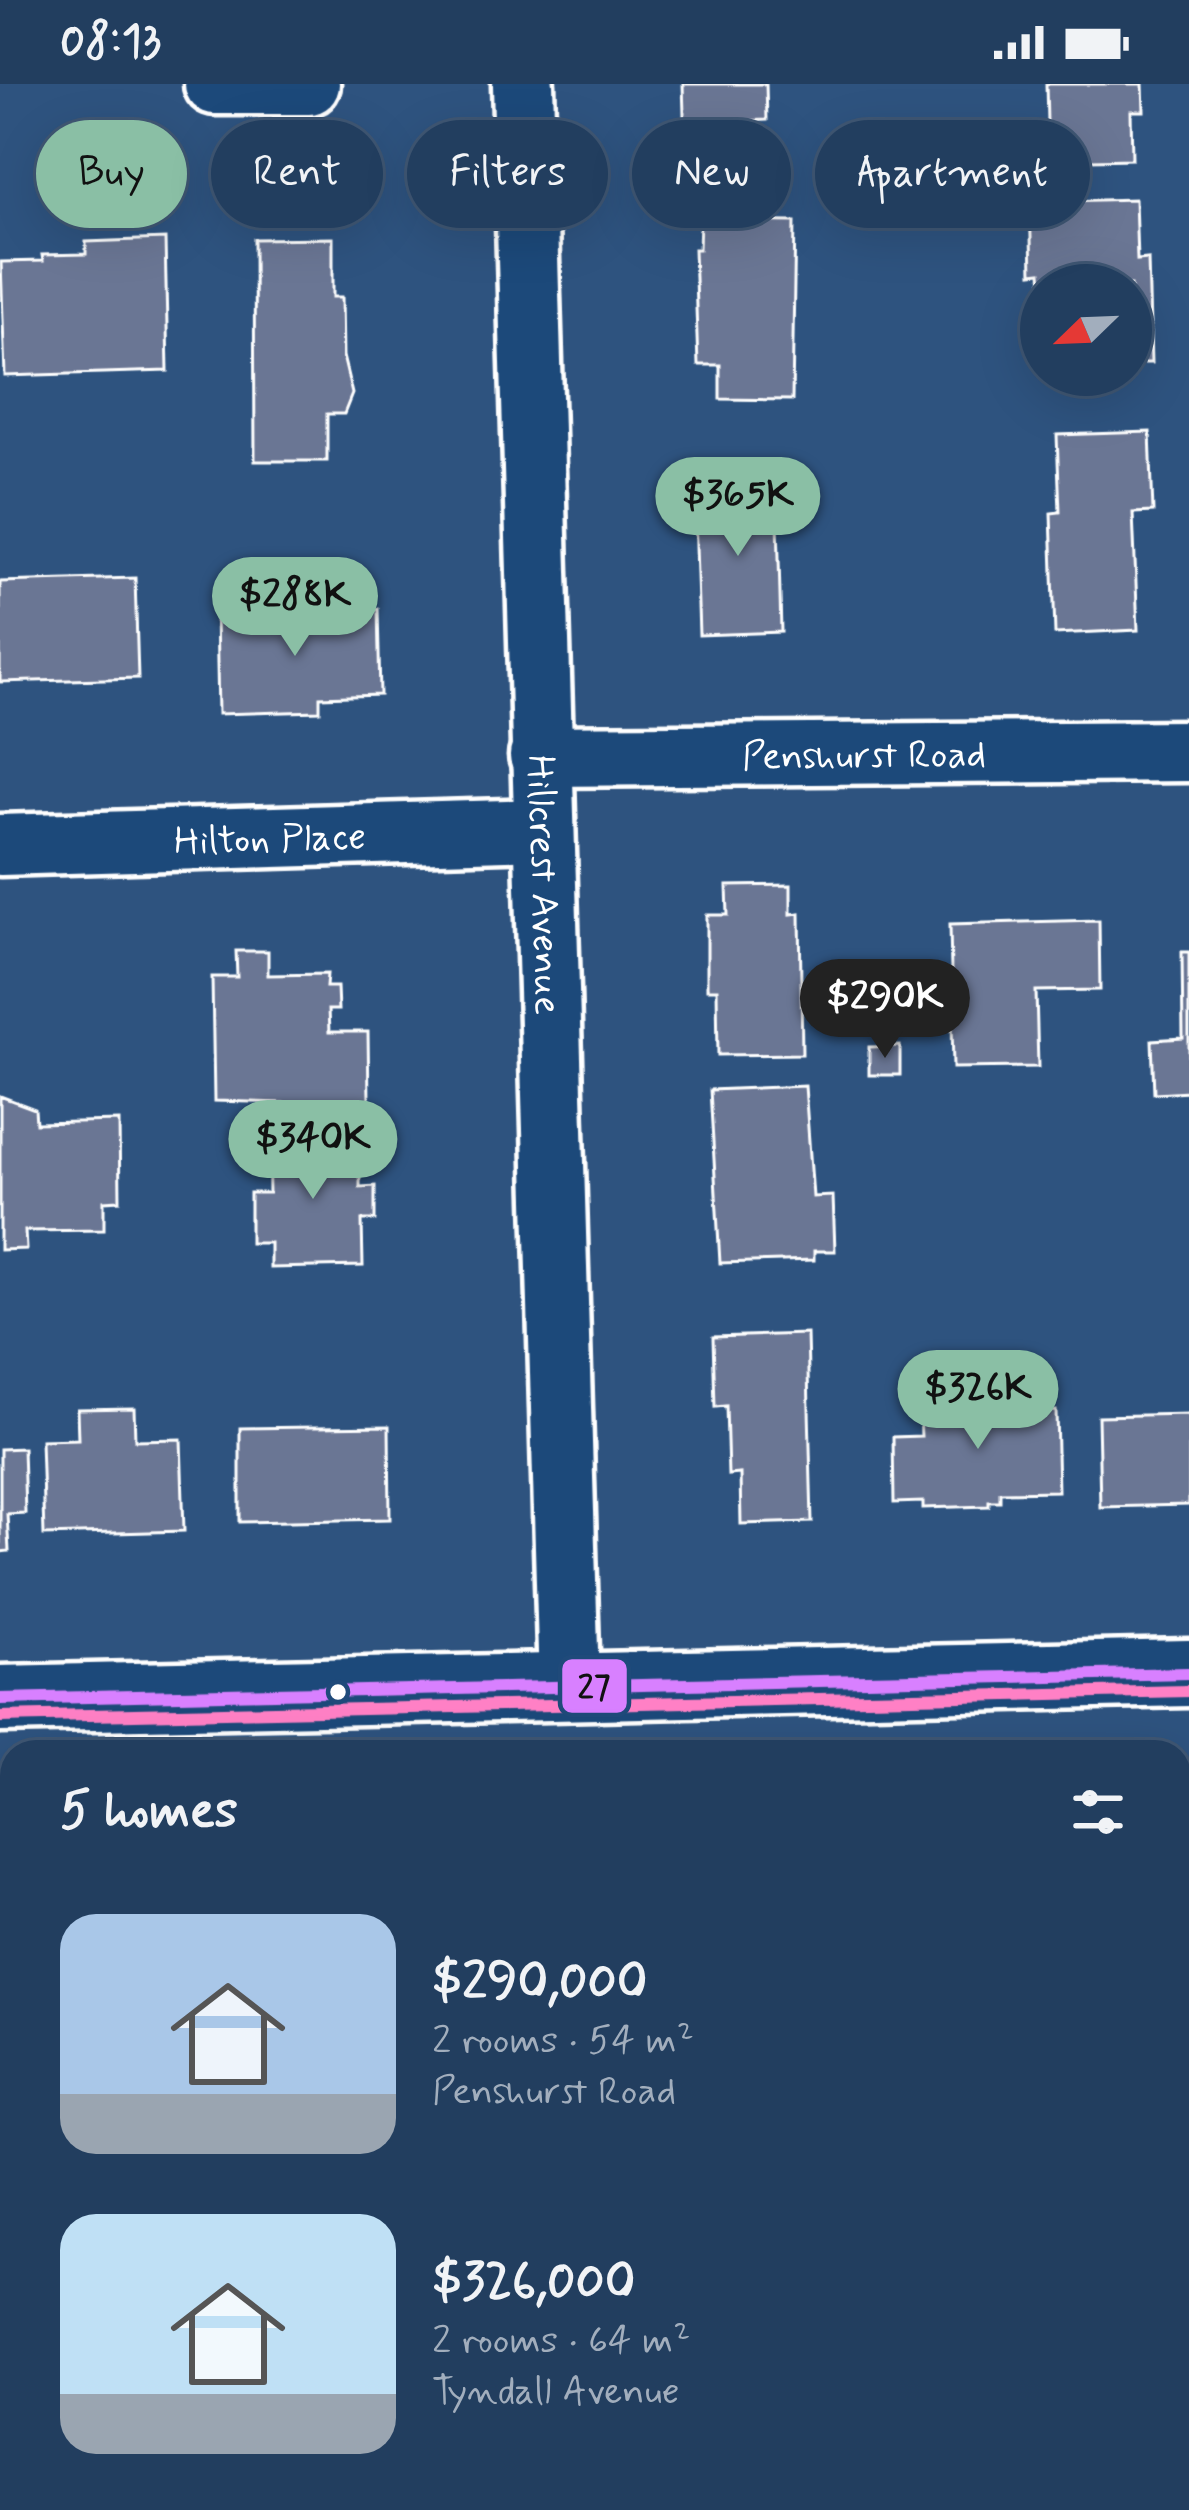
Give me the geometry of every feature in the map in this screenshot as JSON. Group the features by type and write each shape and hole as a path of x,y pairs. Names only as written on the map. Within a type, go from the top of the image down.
{"street":[{"path":"215,84 309,84"},
{"name":"Hillcrest Avenue","path":"523,84 569,1685"},
{"name":"Penshurst Road","path":"540,756 1189,751"},
{"name":"Hilton Place","path":"0,844 543,830"},
{"path":"0,1699 1189,1673"}],"building":[{"path":"683,84 766,84 767,120 684,120"},
{"path":"1046,84 1143,84 1144,111 1131,111 1132,159 1090,160 1090,120 1047,120"},
{"path":"1135,199 1137,260 1148,259 1148,264 1032,264 1031,228 1090,228 1090,200"},
{"path":"795,222 792,400 720,399 720,365 698,365 694,249 699,249 700,228 791,228"},
{"path":"333,238 333,297 342,297 343,356 352,394 344,414 327,414 327,461 255,461 254,239"},
{"path":"165,239 168,371 5,376 1,262 86,254 86,242"},
{"path":"1150,432 1153,512 1133,513 1138,630 1055,634 1051,513 1060,512 1057,435"},
{"path":"777,484 781,632 699,635 694,486"},
{"path":"135,578 138,678 0,682 0,582"},
{"path":"378,609 380,695 320,697 320,711 218,714 216,613"},
{"path":"791,885 791,914 800,913 802,1054 718,1055 717,989 707,989 707,915 728,915 727,886"},
{"path":"1099,920 1100,990 1036,991 1038,1067 953,1068 950,924"},
{"path":"236,951 268,951 268,975 327,974 326,987 337,987 338,1010 328,1010 329,1032 368,1032 369,1101 311,1102 311,1123 282,1123 283,1103 214,1101 212,977 237,977"},
{"path":"1182,952 1189,952 1189,1091 1154,1093 1152,1040 1183,1038"},
{"path":"900,1046 900,1075 869,1075 869,1047"},
{"path":"805,1086 813,1197 833,1196 835,1251 814,1251 814,1260 720,1263 710,1090"},
{"path":"0,1096 35,1109 36,1123 119,1121 120,1200 104,1201 104,1230 25,1231 26,1249 0,1250"},
{"path":"360,1133 360,1187 375,1186 375,1220 362,1220 363,1266 270,1268 270,1243 250,1243 250,1193 269,1193 268,1134"},
{"path":"807,1334 812,1522 741,1524 740,1474 728,1475 726,1406 715,1407 713,1337"},
{"path":"1018,1381 1019,1412 1056,1411 1058,1491 1000,1492 1000,1501 989,1501 989,1506 923,1508 923,1502 894,1503 893,1437 921,1436 920,1415 963,1414 963,1382"},
{"path":"134,1408 135,1440 181,1439 184,1531 44,1535 41,1440 78,1439 77,1409"},
{"path":"1189,1414 1189,1505 1100,1507 1098,1416"},
{"path":"389,1426 390,1519 240,1522 240,1428"},
{"path":"23,1448 25,1513 7,1514 9,1551 0,1552 0,1449"}],"transit line":[{"name":"27","path":"0,1699 1189,1673"},
{"path":"0,1717 1189,1691"}]}
